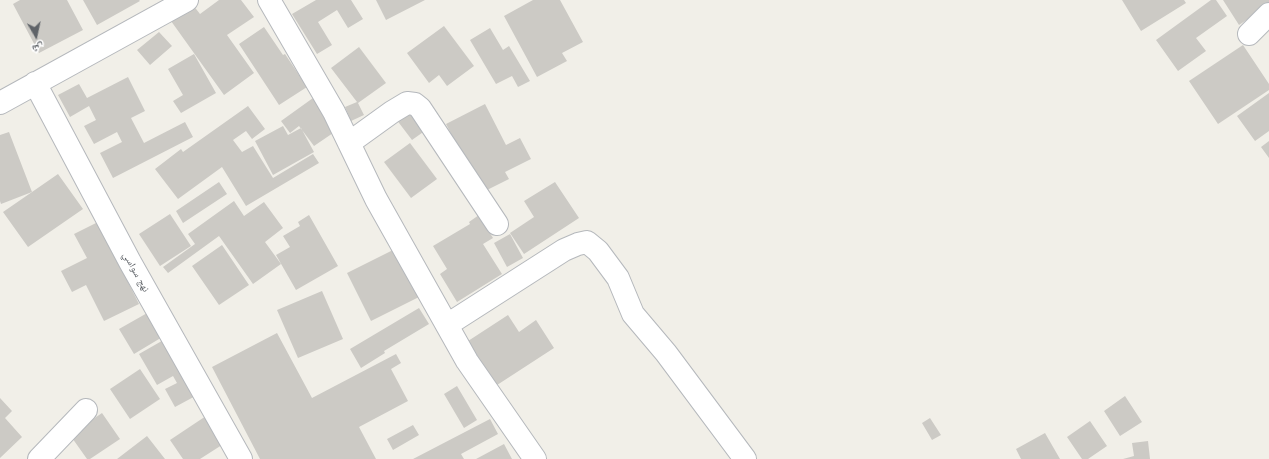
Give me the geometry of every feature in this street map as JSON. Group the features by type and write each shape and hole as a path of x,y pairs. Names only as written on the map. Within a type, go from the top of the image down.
{"street":[{"path":"0,102 187,0"},
{"path":"269,0 334,112 376,199 467,361 535,459"},
{"path":"1249,34 1269,14"},
{"name":"نهج سواسي","path":"35,83 236,457"},
{"path":"349,143 407,103 415,104 420,108 498,224"},
{"path":"447,325 564,250 587,242 598,251 618,278 633,314 666,353 745,459"},
{"path":"39,459 86,410"}],"building":[{"path":"20,0 67,0 83,30 39,53 13,4"},
{"path":"83,0 139,0 140,1 97,25"},
{"path":"219,0 241,0 254,17 227,35 254,73 224,95 171,21 193,5 200,14"},
{"path":"316,0 351,0 363,19 348,28 337,10 318,22 332,45 317,54 292,14"},
{"path":"376,0 425,0 386,20"},
{"path":"533,0 560,0 583,42 562,53 567,61 537,77 504,16"},
{"path":"1122,0 1184,0 1186,3 1141,31"},
{"path":"1211,0 1216,0 1227,16 1196,38 1206,51 1178,71 1156,40"},
{"path":"1223,0 1269,0 1269,5 1239,25"},
{"path":"444,26 474,66 447,86 439,75 429,83 407,53"},
{"path":"264,27 283,55 285,54 307,87 279,105 239,44"},
{"path":"490,28 503,50 509,46 530,81 518,87 512,76 496,84 470,40"},
{"path":"159,32 172,46 150,65 137,50"},
{"path":"1243,45 1269,84 1269,90 1218,124 1189,81"},
{"path":"359,47 386,83 358,103 364,115 351,121 345,107 357,102 331,68"},
{"path":"194,54 216,93 181,113 173,101 183,95 168,69"},
{"path":"128,77 145,111 131,118 144,143 185,122 193,137 113,178 100,153 122,142 117,132 94,144 84,126 96,120 89,106 70,117 58,95 79,84 87,98"},
{"path":"1269,93 1269,131 1255,141 1237,116"},
{"path":"313,98 336,131 314,146 299,126 290,133 281,121"},
{"path":"485,104 506,145 520,138 531,159 505,172 509,179 481,193 446,124"},
{"path":"248,106 265,129 252,139 246,131 233,140 242,152 253,146 273,178 313,154 319,163 246,206 222,167 178,199 155,169 181,149 183,152"},
{"path":"410,108 426,130 412,140 396,119"},
{"path":"283,126 288,135 301,128 314,152 273,175 255,141"},
{"path":"9,132 32,192 1,204 0,135"},
{"path":"1269,141 1269,158 1261,147"},
{"path":"410,143 437,179 411,198 384,162"},
{"path":"58,174 83,209 28,247 3,212"},
{"path":"219,182 227,194 183,223 176,211"},
{"path":"555,182 579,218 524,254 510,233 534,217 524,201"},
{"path":"234,201 244,216 264,202 283,228 265,242 281,264 253,284 219,236 168,273 163,267 195,244 188,234"},
{"path":"170,214 191,246 160,266 139,234"},
{"path":"309,215 338,266 296,290 276,255 290,247 283,236 300,226 298,222"},
{"path":"479,215 493,238 483,244 502,274 457,302 440,274 447,269 433,246 470,224 469,222"},
{"path":"98,222 139,304 104,321 86,285 72,292 61,271 87,258 74,234"},
{"path":"510,234 523,258 507,267 494,243"},
{"path":"222,245 249,285 219,305 192,266"},
{"path":"395,249 419,297 371,321 347,273"},
{"path":"322,291 343,339 298,358 277,310"},
{"path":"419,308 429,324 384,351 385,353 361,368 350,349"},
{"path":"149,312 164,336 134,354 119,329"},
{"path":"508,315 519,332 536,320 554,348 494,387 465,343"},
{"path":"277,333 312,398 396,354 401,363 391,369 408,401 359,427 376,459 260,459 212,367"},
{"path":"167,338 201,393 175,407 165,389 177,383 173,376 157,385 139,354"},
{"path":"140,369 160,399 130,419 110,389"},
{"path":"457,386 477,420 464,428 444,394"},
{"path":"1125,396 1142,422 1120,436 1104,411"},
{"path":"0,398 12,411 5,418 22,437 0,458"},
{"path":"102,413 120,439 90,459 87,459 70,435"},
{"path":"206,416 225,443 200,459 183,459 170,440"},
{"path":"930,418 941,435 932,440 922,423"},
{"path":"490,419 498,434 461,454 464,459 413,459"},
{"path":"1090,421 1107,446 1088,459 1082,459 1067,437"},
{"path":"413,425 419,435 393,450 387,439"},
{"path":"1045,433 1060,459 1021,459 1016,449"},
{"path":"147,436 165,459 117,459"},
{"path":"1148,441 1150,459 1123,459 1134,456 1132,443"},
{"path":"504,444 512,459 476,459"}]}
